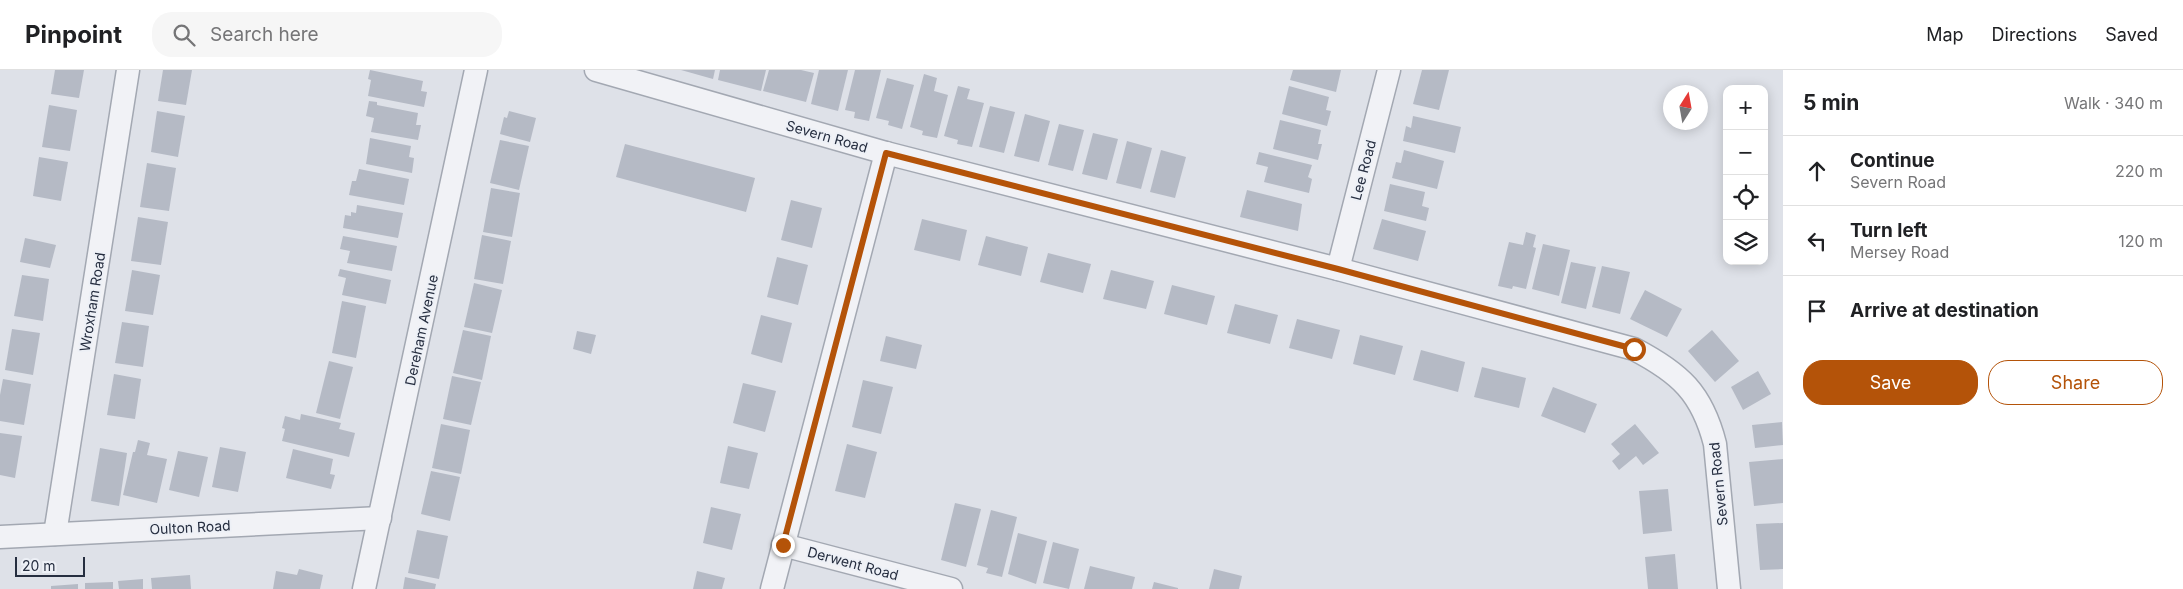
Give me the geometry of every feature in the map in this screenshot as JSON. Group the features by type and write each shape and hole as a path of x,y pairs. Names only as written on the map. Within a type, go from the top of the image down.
{"street":[{"name":"Wroxham Road","path":"55,534 128,70"},
{"name":"Dereham Avenue","path":"364,589 476,70"},
{"name":"Severn Road","path":"596,70 886,153 1338,269 1634,349 1660,363 1699,400 1710,422 1715,444 1729,589"},
{"name":"Lee Road","path":"1338,269 1389,70"},
{"path":"772,589 886,153"},
{"name":"Oulton Road","path":"0,537 380,518"},
{"name":"Derwent Road","path":"783,545 951,589"}],"building":[{"path":"55,70 84,70 79,98 51,94"},
{"path":"163,70 192,70 186,105 158,101"},
{"path":"370,70 423,81 421,91 427,92 424,107 368,96 371,80 368,79"},
{"path":"681,70 715,70 713,79"},
{"path":"720,70 766,70 761,91 718,80"},
{"path":"769,70 801,70 814,73 806,102 763,91"},
{"path":"819,70 848,70 838,111 811,104"},
{"path":"855,70 881,70 869,121 854,118 855,112 845,110"},
{"path":"1293,70 1341,70 1336,92 1290,80"},
{"path":"1422,70 1449,70 1439,110 1413,104"},
{"path":"924,74 937,78 934,91 948,95 937,138 922,135 923,131 910,127"},
{"path":"887,78 914,85 902,129 888,125 889,121 876,118"},
{"path":"958,86 970,89 967,99 984,103 972,147 957,144 958,140 944,136"},
{"path":"1289,86 1329,97 1326,110 1331,111 1327,126 1282,114"},
{"path":"369,101 377,102 377,105 418,113 416,125 421,125 418,140 371,132 374,118 366,116"},
{"path":"49,105 77,110 70,151 42,147"},
{"path":"990,106 1015,112 1004,153 979,147"},
{"path":"157,111 185,116 178,157 151,152"},
{"path":"509,111 536,118 530,142 500,134 504,117 507,118"},
{"path":"1025,114 1050,121 1039,162 1014,156"},
{"path":"1413,116 1461,127 1455,153 1403,141 1406,126 1411,128"},
{"path":"1280,120 1321,130 1318,144 1322,144 1318,160 1273,149"},
{"path":"1059,124 1084,130 1073,171 1048,165"},
{"path":"1093,133 1118,139 1107,180 1082,174"},
{"path":"370,138 411,146 409,157 414,158 412,173 366,164"},
{"path":"500,140 529,146 519,190 490,183"},
{"path":"1127,141 1152,148 1141,189 1116,183"},
{"path":"625,144 755,178 746,212 616,177"},
{"path":"1161,150 1186,157 1175,198 1150,192"},
{"path":"1404,150 1444,161 1437,189 1392,178 1396,162 1401,163"},
{"path":"1259,152 1312,165 1308,177 1312,179 1309,193 1264,182 1268,167 1256,164"},
{"path":"39,157 68,162 61,201 33,196"},
{"path":"147,163 176,168 169,211 140,207"},
{"path":"359,169 409,179 404,205 349,195 352,181 356,181"},
{"path":"1390,184 1425,192 1422,206 1429,208 1426,221 1384,211"},
{"path":"491,188 520,193 512,237 483,232"},
{"path":"1247,190 1302,204 1298,231 1240,217"},
{"path":"791,200 822,208 812,248 781,240"},
{"path":"357,205 403,213 398,238 343,228 345,215 351,216 351,212 356,213"},
{"path":"138,217 168,222 161,265 131,261"},
{"path":"922,219 967,230 960,261 914,250"},
{"path":"1382,219 1426,231 1418,261 1373,249"},
{"path":"1526,232 1536,235 1533,247 1536,248 1526,289 1513,286 1512,289 1498,286 1509,242 1523,245"},
{"path":"482,235 511,241 503,284 474,279"},
{"path":"343,236 397,246 392,271 347,263 350,251 340,249"},
{"path":"986,236 1028,247 1021,276 978,265"},
{"path":"25,238 56,245 50,268 20,262"},
{"path":"1543,244 1570,250 1559,296 1532,289"},
{"path":"1048,253 1091,264 1083,293 1040,282"},
{"path":"777,257 808,265 798,305 767,297"},
{"path":"1571,262 1596,267 1586,309 1561,303"},
{"path":"1602,266 1630,272 1620,314 1592,307"},
{"path":"340,269 391,280 386,304 342,295 346,278 338,276"},
{"path":"132,270 160,275 153,315 125,311"},
{"path":"1111,270 1154,281 1146,309 1103,299"},
{"path":"22,275 49,279 43,321 14,316"},
{"path":"474,283 502,290 492,333 464,327"},
{"path":"1172,285 1215,296 1207,325 1164,314"},
{"path":"1645,290 1682,309 1667,337 1630,319"},
{"path":"342,301 366,306 356,358 332,353"},
{"path":"1235,304 1278,315 1270,344 1227,333"},
{"path":"761,315 792,323 782,363 751,354"},
{"path":"1297,319 1340,330 1332,359 1289,348"},
{"path":"122,322 149,326 143,367 115,363"},
{"path":"12,329 40,333 33,375 5,370"},
{"path":"463,330 491,336 482,380 453,373"},
{"path":"1712,330 1739,361 1715,382 1688,351"},
{"path":"577,331 596,335 591,354 573,349"},
{"path":"1360,335 1403,346 1395,375 1353,364"},
{"path":"886,336 922,345 916,369 880,361"},
{"path":"1421,350 1465,362 1458,392 1413,380"},
{"path":"329,361 353,367 340,419 316,413"},
{"path":"1482,367 1526,378 1519,408 1474,397"},
{"path":"1758,371 1771,394 1743,410 1731,387"},
{"path":"114,374 141,379 135,419 107,415"},
{"path":"452,376 481,382 471,425 443,419"},
{"path":"3,379 31,384 24,425 0,421 0,395"},
{"path":"863,380 893,387 881,434 852,427"},
{"path":"743,383 776,391 765,432 733,423"},
{"path":"1553,387 1597,404 1585,433 1541,416"},
{"path":"301,414 341,423 339,429 355,433 349,457 282,441 285,429 282,428 285,416 300,420"},
{"path":"1782,422 1783,445 1755,448 1752,425"},
{"path":"441,424 470,430 461,474 432,468"},
{"path":"1635,424 1659,453 1643,465 1636,456 1619,470 1612,461 1620,454 1611,444"},
{"path":"0,433 22,436 15,478 0,475"},
{"path":"138,440 150,443 147,455 167,459 157,503 123,495 133,452 135,452"},
{"path":"847,444 877,452 865,498 835,491"},
{"path":"728,446 758,453 749,489 720,483"},
{"path":"220,447 246,452 238,492 212,487"},
{"path":"100,448 127,453 119,506 91,501"},
{"path":"293,449 333,459 330,474 335,475 331,489 286,478"},
{"path":"178,451 208,457 199,497 169,490"},
{"path":"1783,459 1783,503 1754,506 1749,462"},
{"path":"431,471 460,477 450,521 421,514"},
{"path":"1668,489 1672,531 1643,534 1639,491"},
{"path":"955,503 981,509 966,567 941,560"},
{"path":"711,507 741,514 732,550 703,543"},
{"path":"991,510 1017,517 1002,577 986,573 988,568 977,565"},
{"path":"1783,523 1783,569 1760,570 1756,524"},
{"path":"417,530 448,536 439,579 408,573"},
{"path":"1018,533 1047,541 1036,584 1008,574"},
{"path":"1053,542 1079,549 1069,589 1043,583"},
{"path":"1675,554 1678,589 1648,589 1645,557"},
{"path":"1090,566 1135,577 1132,589 1084,589"},
{"path":"299,569 323,575 320,589 273,589 276,571 297,575"},
{"path":"1214,569 1242,576 1239,589 1209,589"},
{"path":"697,571 725,578 722,589 693,589"},
{"path":"190,575 191,589 152,589 151,578"},
{"path":"405,577 436,584 435,589 403,589"},
{"path":"143,579 143,589 119,589 118,581"},
{"path":"113,582 113,589 85,589 85,583"},
{"path":"1154,582 1178,588 1178,589 1152,589"},
{"path":"78,584 78,589 51,589 51,586"}],"route":[{"path":"783,545 886,153 1338,269 1634,349"}]}
